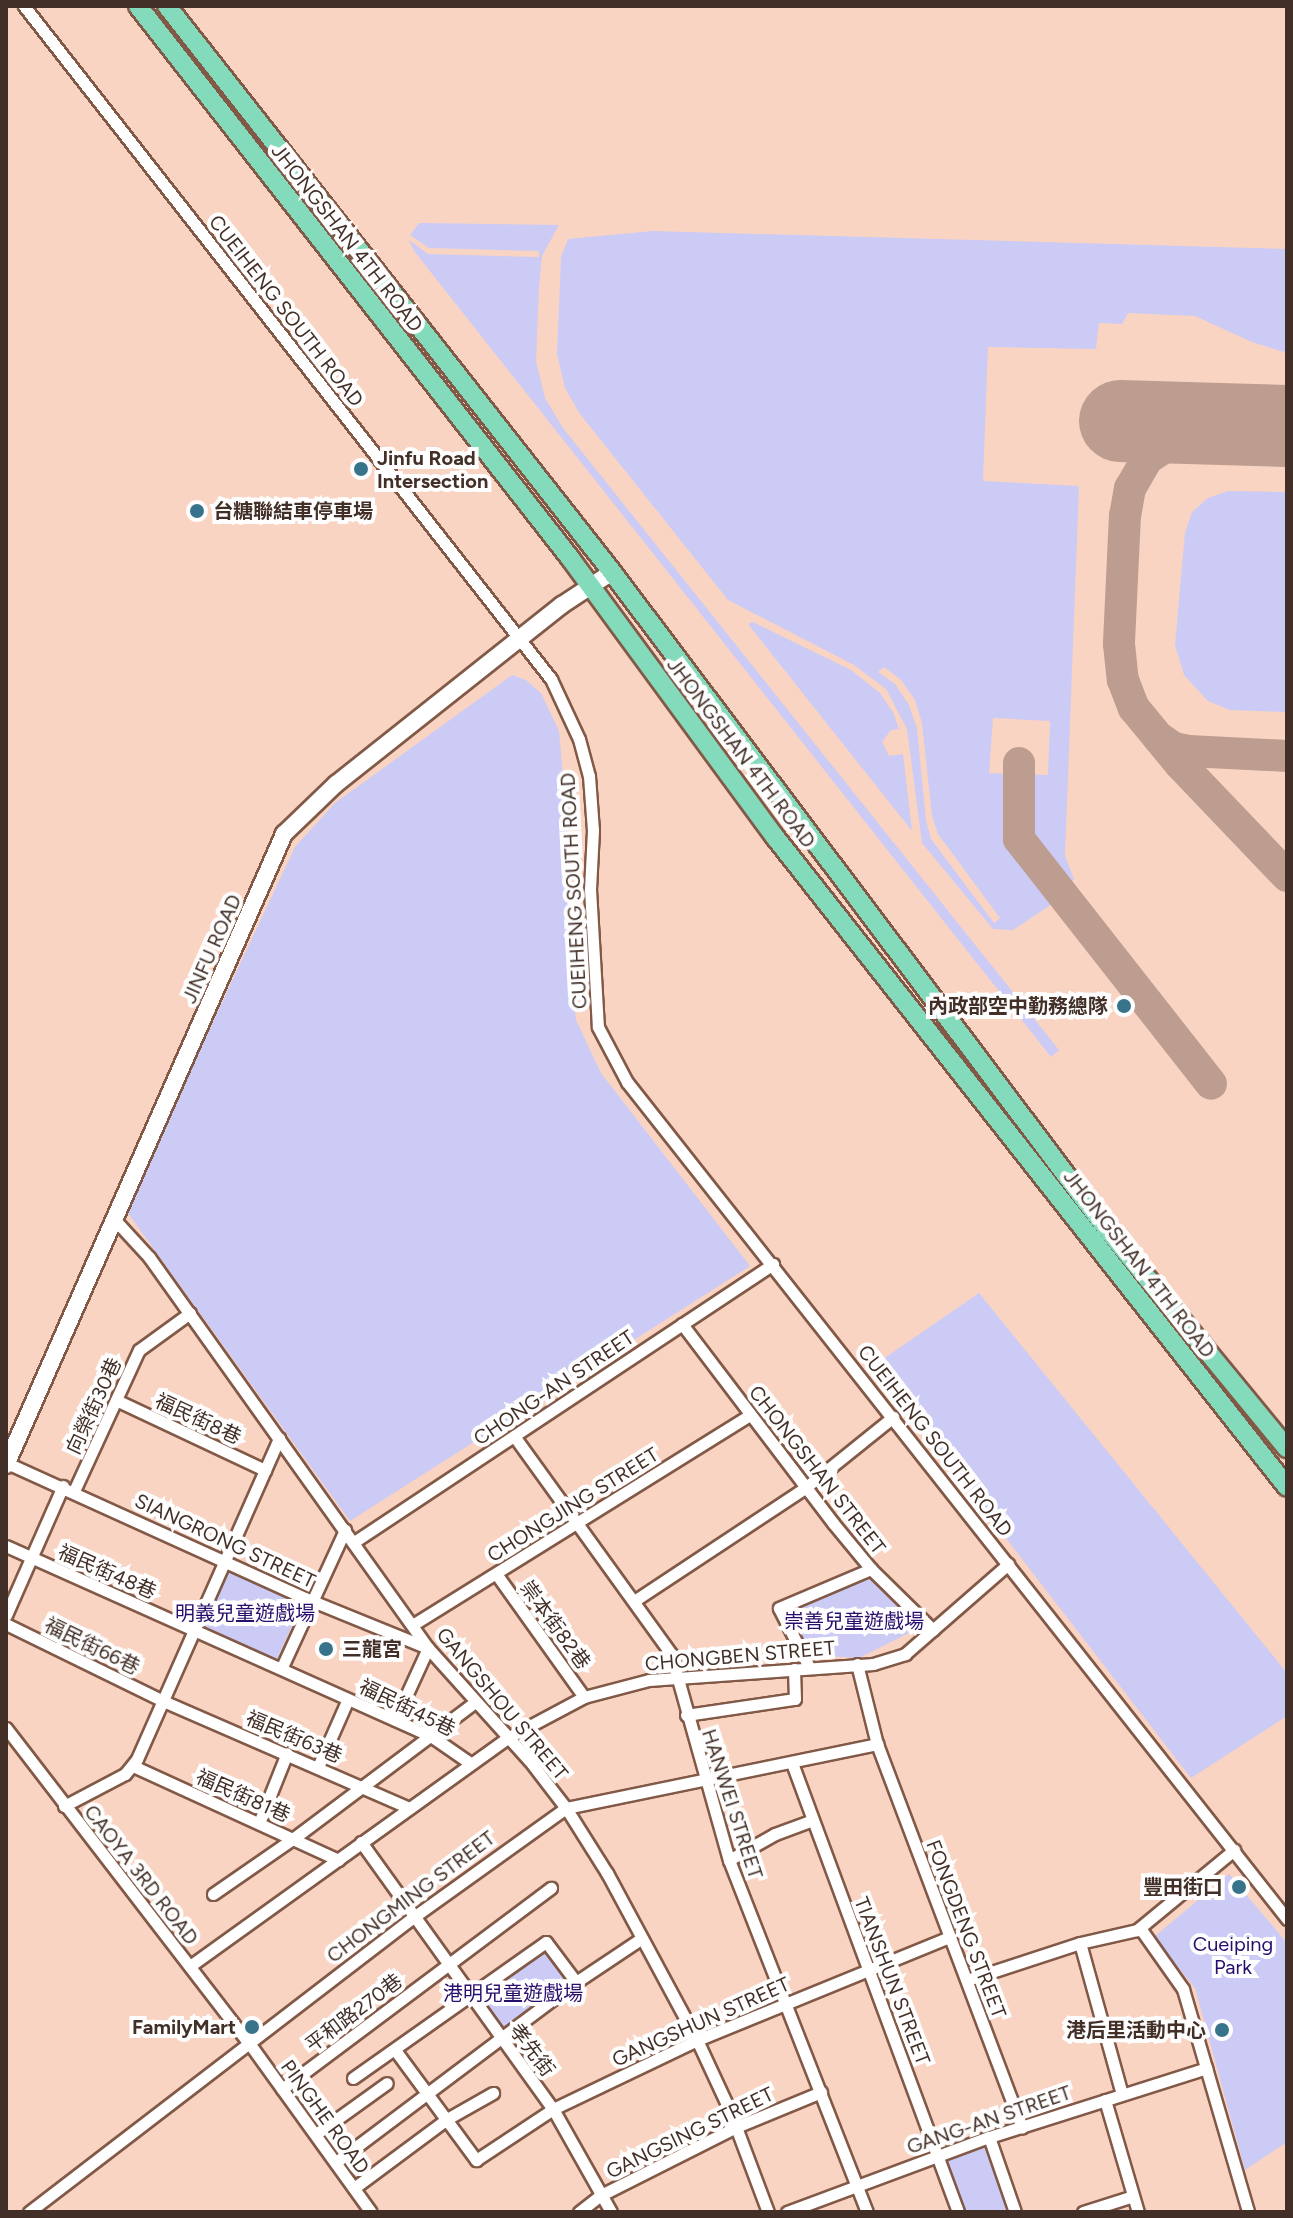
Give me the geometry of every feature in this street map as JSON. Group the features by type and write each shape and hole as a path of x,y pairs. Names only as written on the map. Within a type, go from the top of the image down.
{"main road":[{"name":"JHONGSHAN 4TH ROAD","path":"127,6 165,41"},
{"name":"JHONGSHAN 4TH ROAD","path":"138,6 591,587 775,837 1287,1487"},
{"name":"JHONGSHAN 4TH ROAD","path":"167,6 612,572 1106,1228 1287,1448"},
{"name":"JHONGSHAN 4TH ROAD","path":"181,6 263,127"}],"street":[{"name":"CUEIHENG SOUTH ROAD","path":"24,6 517,640 551,679 579,739 589,776 593,830 590,889 598,1027 627,1082 1287,1919"},
{"name":"JINFU ROAD","path":"7,1464 284,834 336,784 517,640 612,572"},
{"name":"GANGSHOU STREET","path":"115,1220 149,1257 190,1313 414,1624 428,1648 566,1808 607,1873 697,2040 736,2127 768,2212"},
{"name":"CHONG-AN STREET","path":"354,1542 773,1264"},
{"name":"向榮街30巷","path":"6,1615 30,1557 116,1400 139,1350 190,1313"},
{"name":"CHONGSHAN STREET","path":"682,1324 871,1569 933,1630"},
{"name":"福民街8巷","path":"116,1400 265,1470"},
{"name":"CHONGJING STREET","path":"414,1624 750,1415"},
{"path":"634,1601 806,1487 893,1417"},
{"name":"HANWEI STREET","path":"514,1436 671,1654 680,1678 686,1715 704,1781 729,1860 867,2212"},
{"path":"64,1806 125,1774 133,1766 279,1438"},
{"name":"SIANGRONG STREET","path":"7,1464 69,1488 223,1562 428,1648"},
{"path":"282,1667 345,1530"},
{"name":"福民街48巷","path":"6,1546 194,1630"},
{"name":"CHONGBEN STREET","path":"190,1966 470,1763 507,1738 584,1697 649,1680 873,1664 905,1654 1008,1564"},
{"path":"809,1667 779,1608 871,1569"},
{"name":"崇本街82巷","path":"497,1575 584,1697"},
{"name":"福民街66巷","path":"6,1624 163,1701"},
{"name":"福民街45巷","path":"194,1630 431,1736 470,1763"},
{"path":"395,1720 428,1648"},
{"name":"FONGDENG STREET","path":"857,1664 877,1744 1022,2127"},
{"path":"686,1715 795,1699 794,1669"},
{"path":"318,1767 348,1699"},
{"name":"福民街63巷","path":"163,1701 409,1808"},
{"path":"213,1894 294,1838 474,1703"},
{"name":"CAOYA 3RD ROAD","path":"6,1728 249,2043"},
{"name":"CHONGMING STREET","path":"29,2212 415,1916 566,1808 877,1744"},
{"path":"259,1823 287,1753"},
{"name":"TIANSHUN STREET","path":"792,1763 958,2212"},
{"name":"福民街81巷","path":"133,1766 338,1860"},
{"path":"729,1860 775,1834 813,1820"},
{"name":"孝先街","path":"361,1842 447,1966 553,2109 611,2212"},
{"path":"967,1980 1080,1943 1140,1928 1234,1850"},
{"name":"平和路270巷","path":"282,2089 551,1888"},
{"path":"1140,1928 1183,1989 1248,2212"},
{"name":"GANGSHUN STREET","path":"447,2119 476,2160 553,2109 697,2040 950,1937"},
{"path":"336,2162 576,1982 642,1938"},
{"path":"353,2078 546,1942 576,1982"},
{"path":"1080,1943 1122,2094"},
{"name":"PINGHE ROAD","path":"249,2043 371,2212"},
{"path":"395,2050 447,2119"},
{"name":"GANG-AN STREET","path":"787,2212 989,2137 1206,2068"},
{"path":"316,2134 387,2083"},
{"name":"GANGSING STREET","path":"579,2212 601,2195 736,2127 821,2092"},
{"path":"354,2188 447,2119 493,2093"},
{"path":"1105,2100 1138,2212"},
{"path":"989,2137 1015,2212"},
{"path":"1083,2212 1133,2196"}],"green space":[{"path":"419,223 559,225 542,256 539,288 536,361 545,398 563,428 1059,1050 1051,1057 414,251 409,240 428,254 539,257 539,251 429,248 410,235"},
{"path":"653,231 1287,249 1287,353 1252,342 1195,316 1128,313 1122,324 1099,323 1096,349 988,347 983,481 1079,486 1065,856 1074,879 1068,887 1027,834 1027,774 1048,775 1050,721 993,718 989,773 1009,774 1011,840 1054,898 1052,904 1013,930 993,929 922,843 907,729 886,689 854,665 728,600 580,414 565,388 557,354 561,257 568,239","holes":["884,667 901,680 915,700 922,723 932,816 938,834 1000,918 994,923 931,839 926,821 917,728 909,705 895,684 878,672"]},
{"path":"1228,491 1287,492 1287,712 1230,710 1208,701 1184,675 1175,645 1185,533 1192,512 1208,498"},
{"path":"753,622 851,670 880,693 893,712 899,729 891,730 882,742 889,756 903,754 912,831 748,624"},
{"path":"512,675 526,680 541,693 559,731 567,820 569,956 576,1020 601,1073 750,1266 350,1521 125,1209 295,847 335,803"},
{"path":"979,1293 1287,1673 1287,1716 1191,1778 873,1366"},
{"name":"明義兒童遊戲場","path":"225,1567 303,1602 275,1664 197,1629"},
{"name":"崇善兒童遊戲場","path":"869,1578 919,1628 859,1658 809,1655 786,1610"},
{"name":"Cueiping Park","path":"1229,1874 1287,1943 1287,2142 1245,2170 1195,1988 1154,1937"},
{"name":"港明兒童遊戲場","path":"545,1943 571,1978 504,2029 478,1994"},
{"path":"988,2146 1012,2212 961,2212 943,2162"}],"taxiway":[{"path":"1233,424 1178,438 1147,459 1130,488 1125,515 1119,644 1123,680 1134,708 1180,764 1287,876"},
{"path":"1158,737 1174,748 1189,751 1287,756"},
{"path":"1019,763 1019,839 1211,1084"}],"runway":[{"path":"1120,421 1287,426"}],"place":[{"name":"Jinfu Road Intersection","path":"361,469"},
{"name":"台糖聯結車停車場","path":"197,511"},
{"name":"內政部空中勤務總隊","path":"1124,1006"},
{"name":"三龍宮","path":"326,1649"},
{"name":"豐田街口","path":"1239,1887"},
{"name":"FamilyMart","path":"252,2027"},
{"name":"港后里活動中心","path":"1222,2030"}]}
